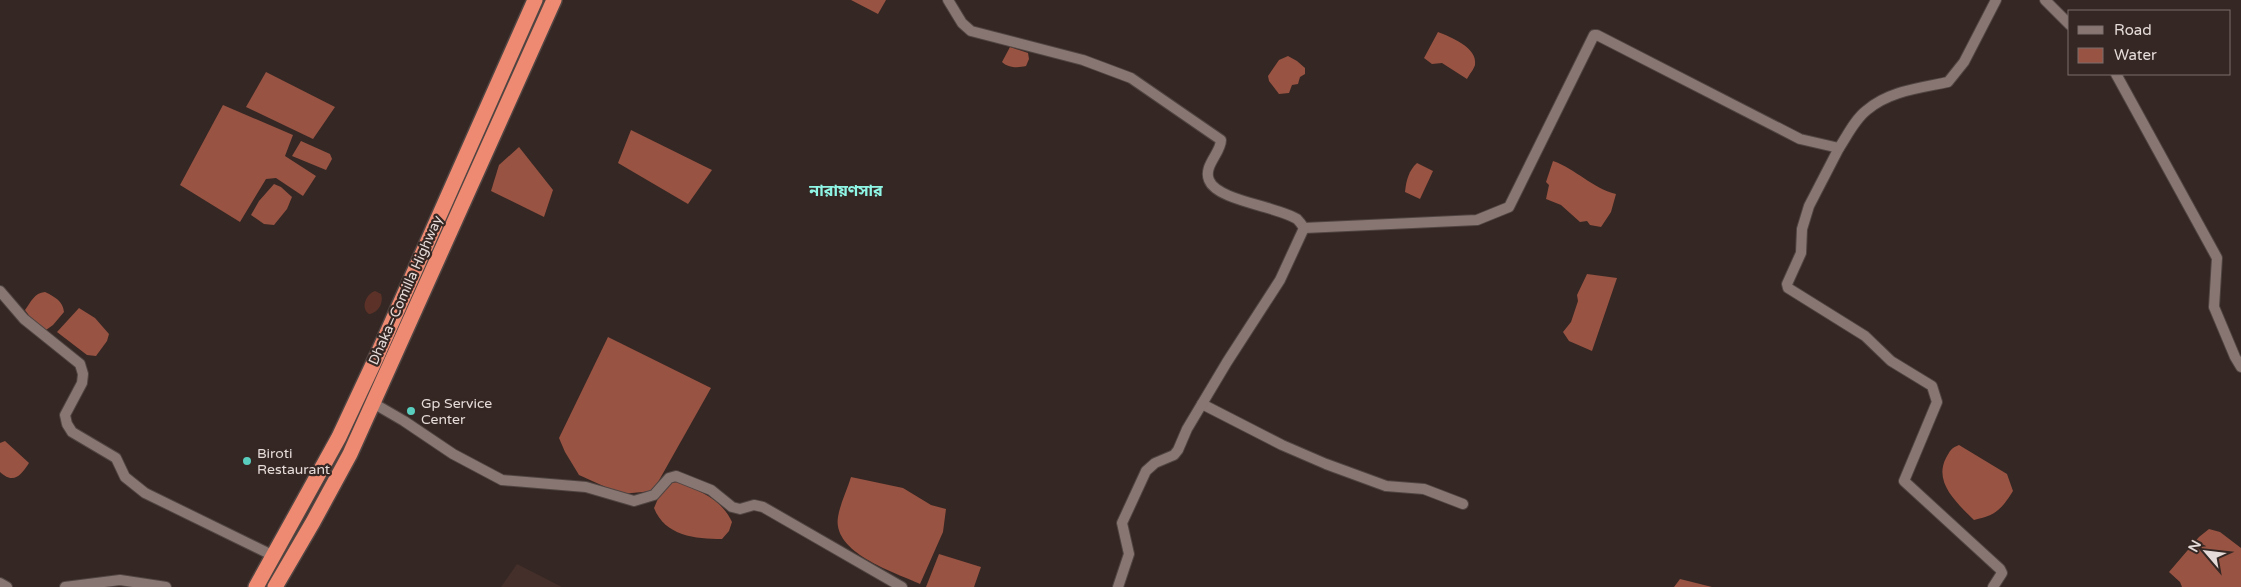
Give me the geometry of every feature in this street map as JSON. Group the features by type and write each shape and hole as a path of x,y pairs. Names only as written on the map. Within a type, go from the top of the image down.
{"highway":[{"name":"Dhaka–Comilla Highway","path":"275,587 314,522 350,454 373,403 415,288 535,0"},
{"name":"Dhaka–Comilla Highway","path":"256,587 339,437 415,288 554,0"}],"street":[{"path":"948,0 962,23 971,31 1083,60 1131,78 1221,140 1221,145 1213,156 1208,172 1208,180 1214,187 1239,201 1254,202 1297,219 1304,228"},
{"path":"1993,587 2002,573 2000,569 1904,481 1937,402 1932,386 1891,360 1865,336 1788,288 1787,284 1801,253 1802,229 1809,206 1839,148 1866,111 1882,100 1903,91 1948,82 1964,62 1996,0"},
{"path":"2045,0 2068,23"},
{"path":"1304,228 1477,220 1509,207 1594,35 1598,35 1800,139 1839,148"},
{"path":"2117,75 2217,258 2214,307 2235,358 2241,367"},
{"path":"1118,587 1128,554 1122,523 1146,471 1155,463 1174,455 1227,362 1274,290 1298,245 1304,228"},
{"path":"0,291 24,319 80,364 83,374 82,383 65,415 67,424 72,432 116,458 125,477 145,493 274,556"},
{"path":"373,403 453,454 502,480 586,487 634,501 654,495 669,478 676,476 711,490 732,506 740,509 754,505 763,507 902,587"},
{"path":"1202,404 1282,445 1326,464 1386,486 1424,489 1463,504"},
{"path":"65,587 120,580 166,587"},
{"path":"0,583 7,587"}],"shaded area":[{"path":"375,291 381,294 381,304 378,310 369,314 365,308 365,301"},
{"path":"517,564 562,587 501,587"}],"water":[{"path":"851,0 886,0 878,14"},
{"path":"1438,32 1462,44 1472,53 1475,65 1467,79 1442,63 1432,64 1424,58"},
{"path":"1010,47 1028,53 1029,59 1026,66 1013,67 1002,62"},
{"path":"1288,56 1305,68 1305,74 1300,77 1298,84 1292,85 1289,93 1279,94 1269,81 1268,76 1279,60"},
{"path":"266,72 335,107 313,139 246,107"},
{"path":"223,105 293,135 285,156 316,176 303,196 276,178 266,179 240,222 180,185"},
{"path":"631,130 712,170 688,204 618,163"},
{"path":"301,141 330,154 332,159 326,170 292,156"},
{"path":"519,147 553,190 544,217 491,191 499,165"},
{"path":"1553,161 1599,187 1616,194 1611,212 1601,227 1590,225 1587,221 1580,222 1561,205 1546,199 1549,185 1546,182"},
{"path":"1417,163 1433,171 1420,199 1405,192 1408,176"},
{"path":"274,184 281,187 292,197 287,209 274,225 264,224 251,215 259,201"},
{"path":"1587,274 1617,278 1592,351 1569,341 1563,332 1571,322 1578,301 1577,295"},
{"path":"45,292 60,302 64,312 46,330 35,324 25,310 35,296"},
{"path":"79,308 95,318 109,334 107,341 96,356 87,355 57,332"},
{"path":"608,337 711,388 653,491 621,494 579,475 559,438"},
{"path":"5,441 29,463 17,477 9,478 0,472 0,443"},
{"path":"1959,445 2007,474 2013,491 2005,503 1993,514 1974,520 1955,500 1945,484 1943,467 1946,458 1954,447"},
{"path":"851,477 903,488 931,505 946,509 943,532 920,584 867,560 854,551 845,541 839,530 838,517"},
{"path":"677,482 702,492 728,514 732,522 729,531 722,539 692,537 665,525 654,508 660,494 670,483"},
{"path":"2209,529 2220,532 2241,548 2241,587 2182,587 2180,582 2169,572 2199,537"},
{"path":"939,554 981,567 974,587 926,587"},
{"path":"1680,579 1712,587 1674,587"}],"place":[{"name":"Gp Service Center","path":"411,411"},
{"name":"Biroti Restaurant","path":"247,461"}],"district":[{"name":"নারায়ণসার","path":"846,190"}]}
